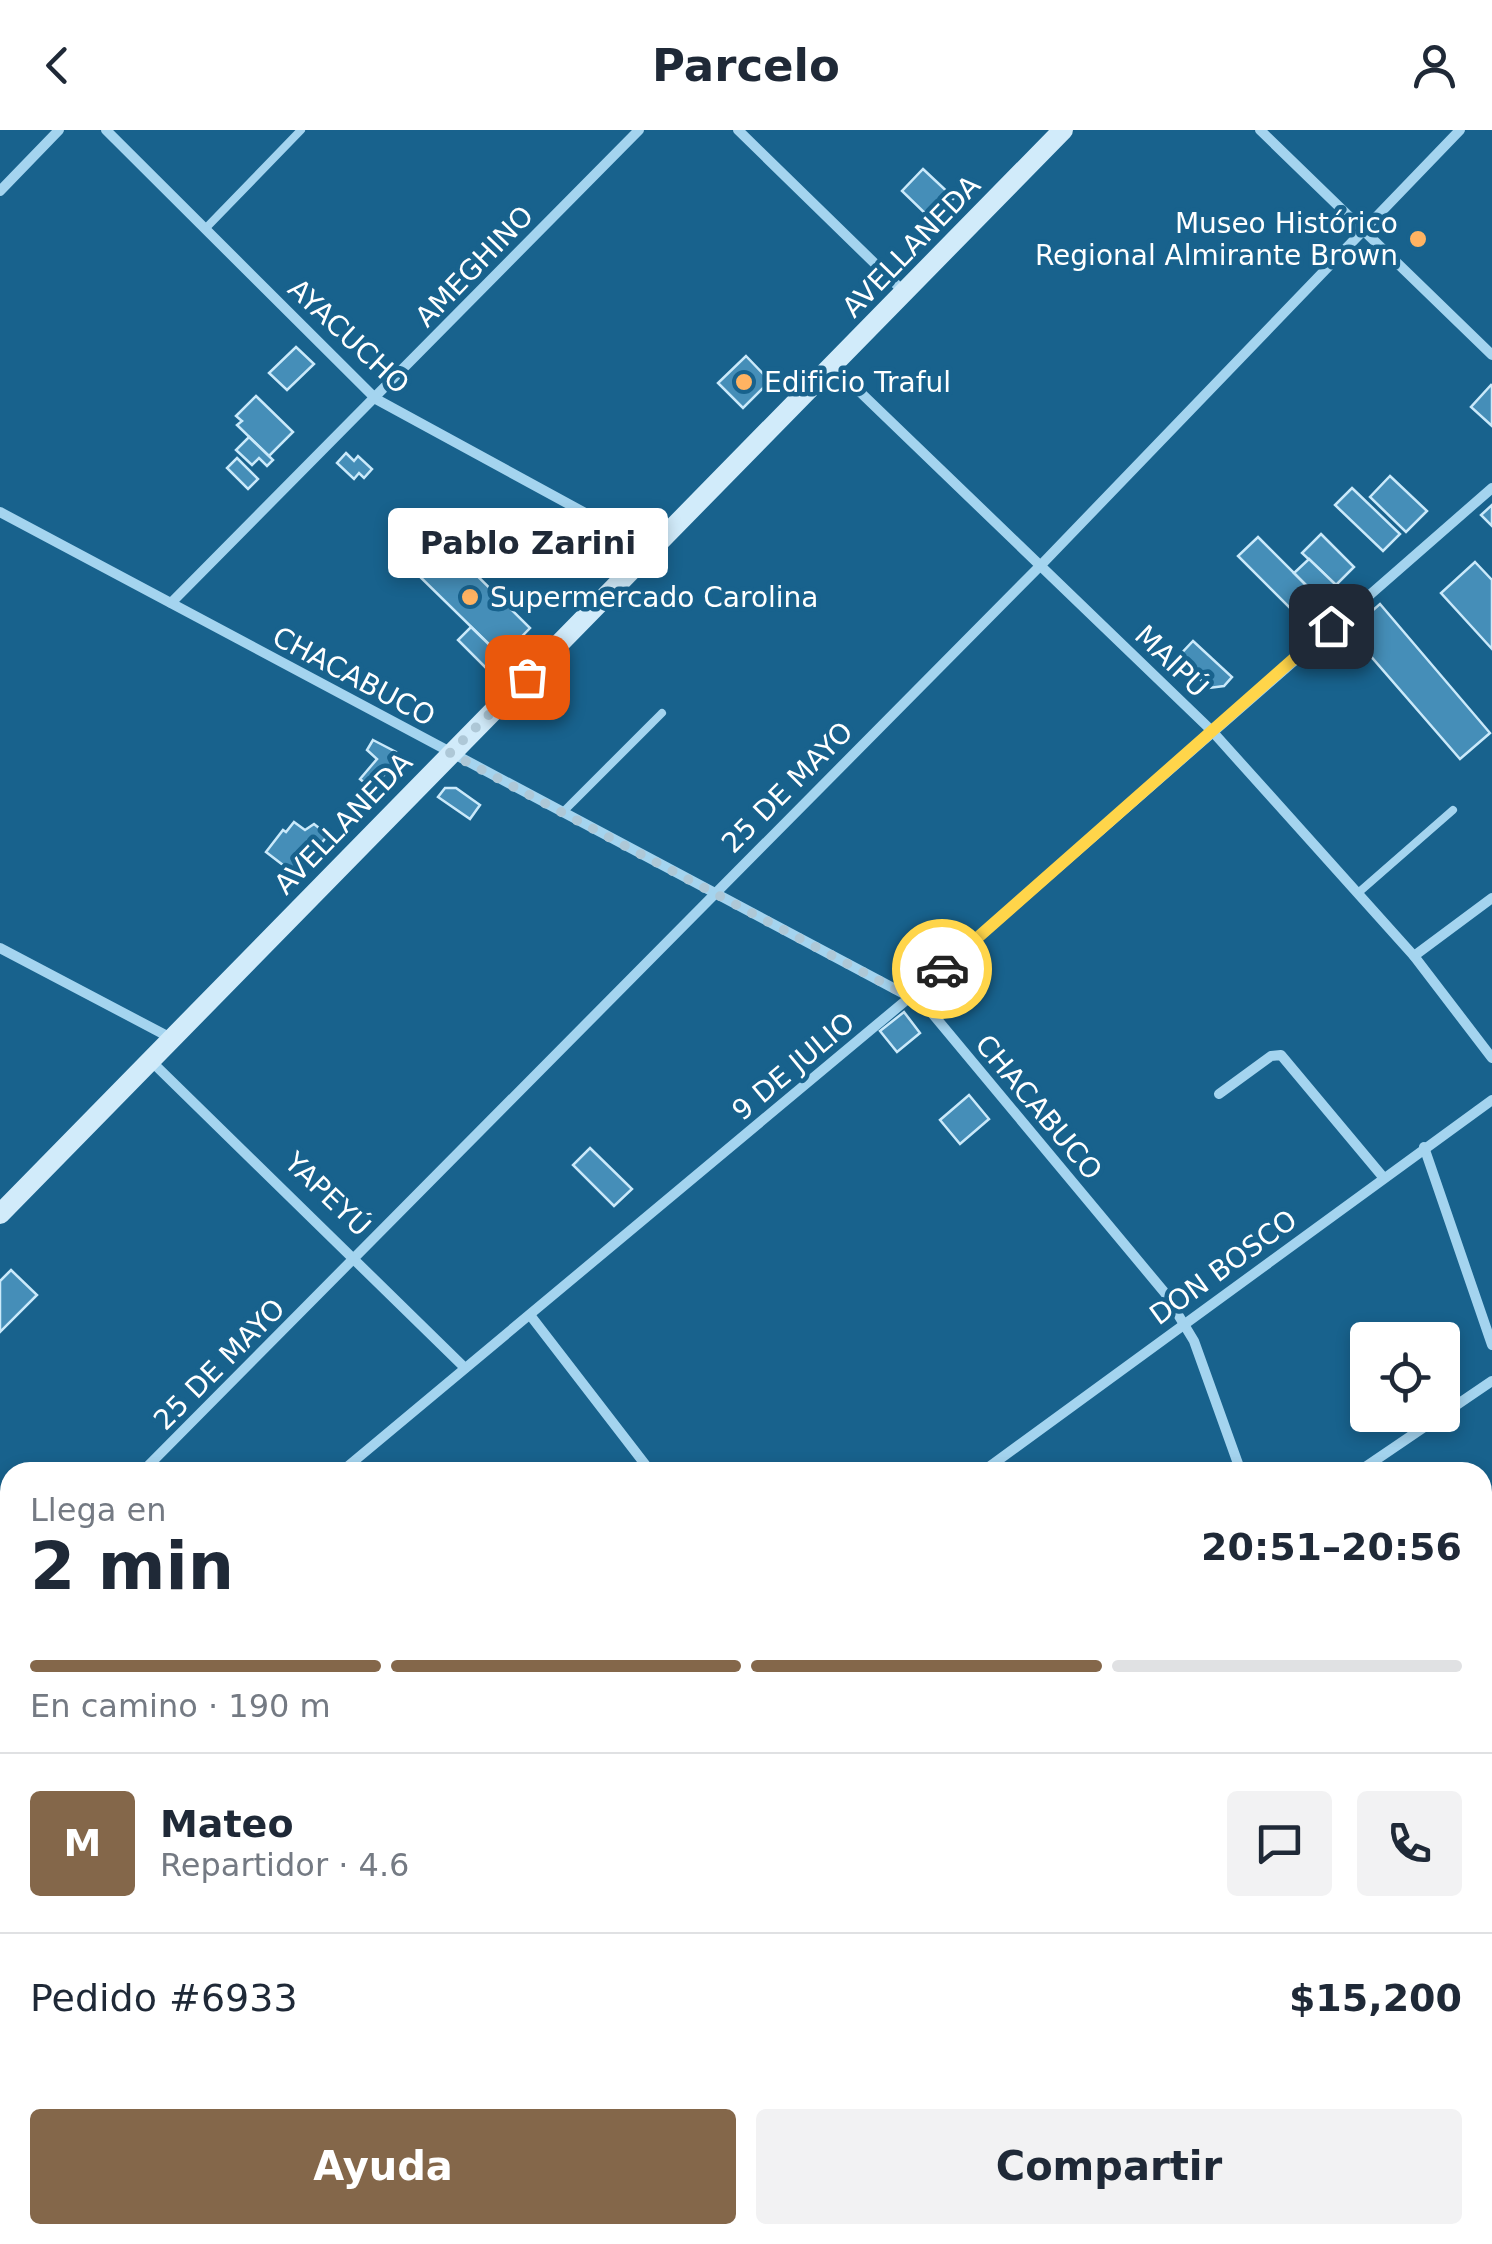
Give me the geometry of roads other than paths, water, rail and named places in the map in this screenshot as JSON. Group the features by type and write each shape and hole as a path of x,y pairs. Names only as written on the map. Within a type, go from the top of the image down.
{"street":[{"path":"0,190 59,130"},
{"name":"AYACUCHO","path":"106,130 376,400 654,550"},
{"name":"AMEGHINO","path":"171,603 639,130"},
{"path":"738,130 904,292"},
{"name":"AVELLANEDA","path":"0,1214 1064,130"},
{"path":"1260,130 1492,355"},
{"name":"25 DE MAYO","path":"152,1462 1040,565 1460,130"},
{"name":"MAIPÚ","path":"834,366 1212,731 1414,956 1492,1058"},
{"name":"9 DE JULIO","path":"353,1462 910,997 1492,488"},
{"name":"CHACABUCO","path":"0,512 910,997 940,1023 1164,1292 1185,1322 1237,1462"},
{"path":"1414,956 1492,898"},
{"path":"0,948 172,1038"},
{"path":"1219,1094 1271,1056 1281,1055 1384,1176"},
{"name":"YAPEYÚ","path":"150,1060 465,1368"},
{"name":"DON BOSCO","path":"996,1462 1492,1100"},
{"path":"1424,1147 1492,1345"},
{"path":"530,1315 643,1462"},
{"path":"1373,1462 1492,1381"}],"lane":[{"path":"205,229 301,130"},
{"path":"562,813 662,712"},
{"path":"1358,892 1454,810"}],"place":[{"name":"Museo Histórico Regional Almirante Brown","path":"1418,239"},
{"name":"Edificio Traful","path":"744,382"},
{"name":"Supermercado Carolina","path":"470,597"},
{"name":"Pablo Zarini","path":"527,677"}]}
